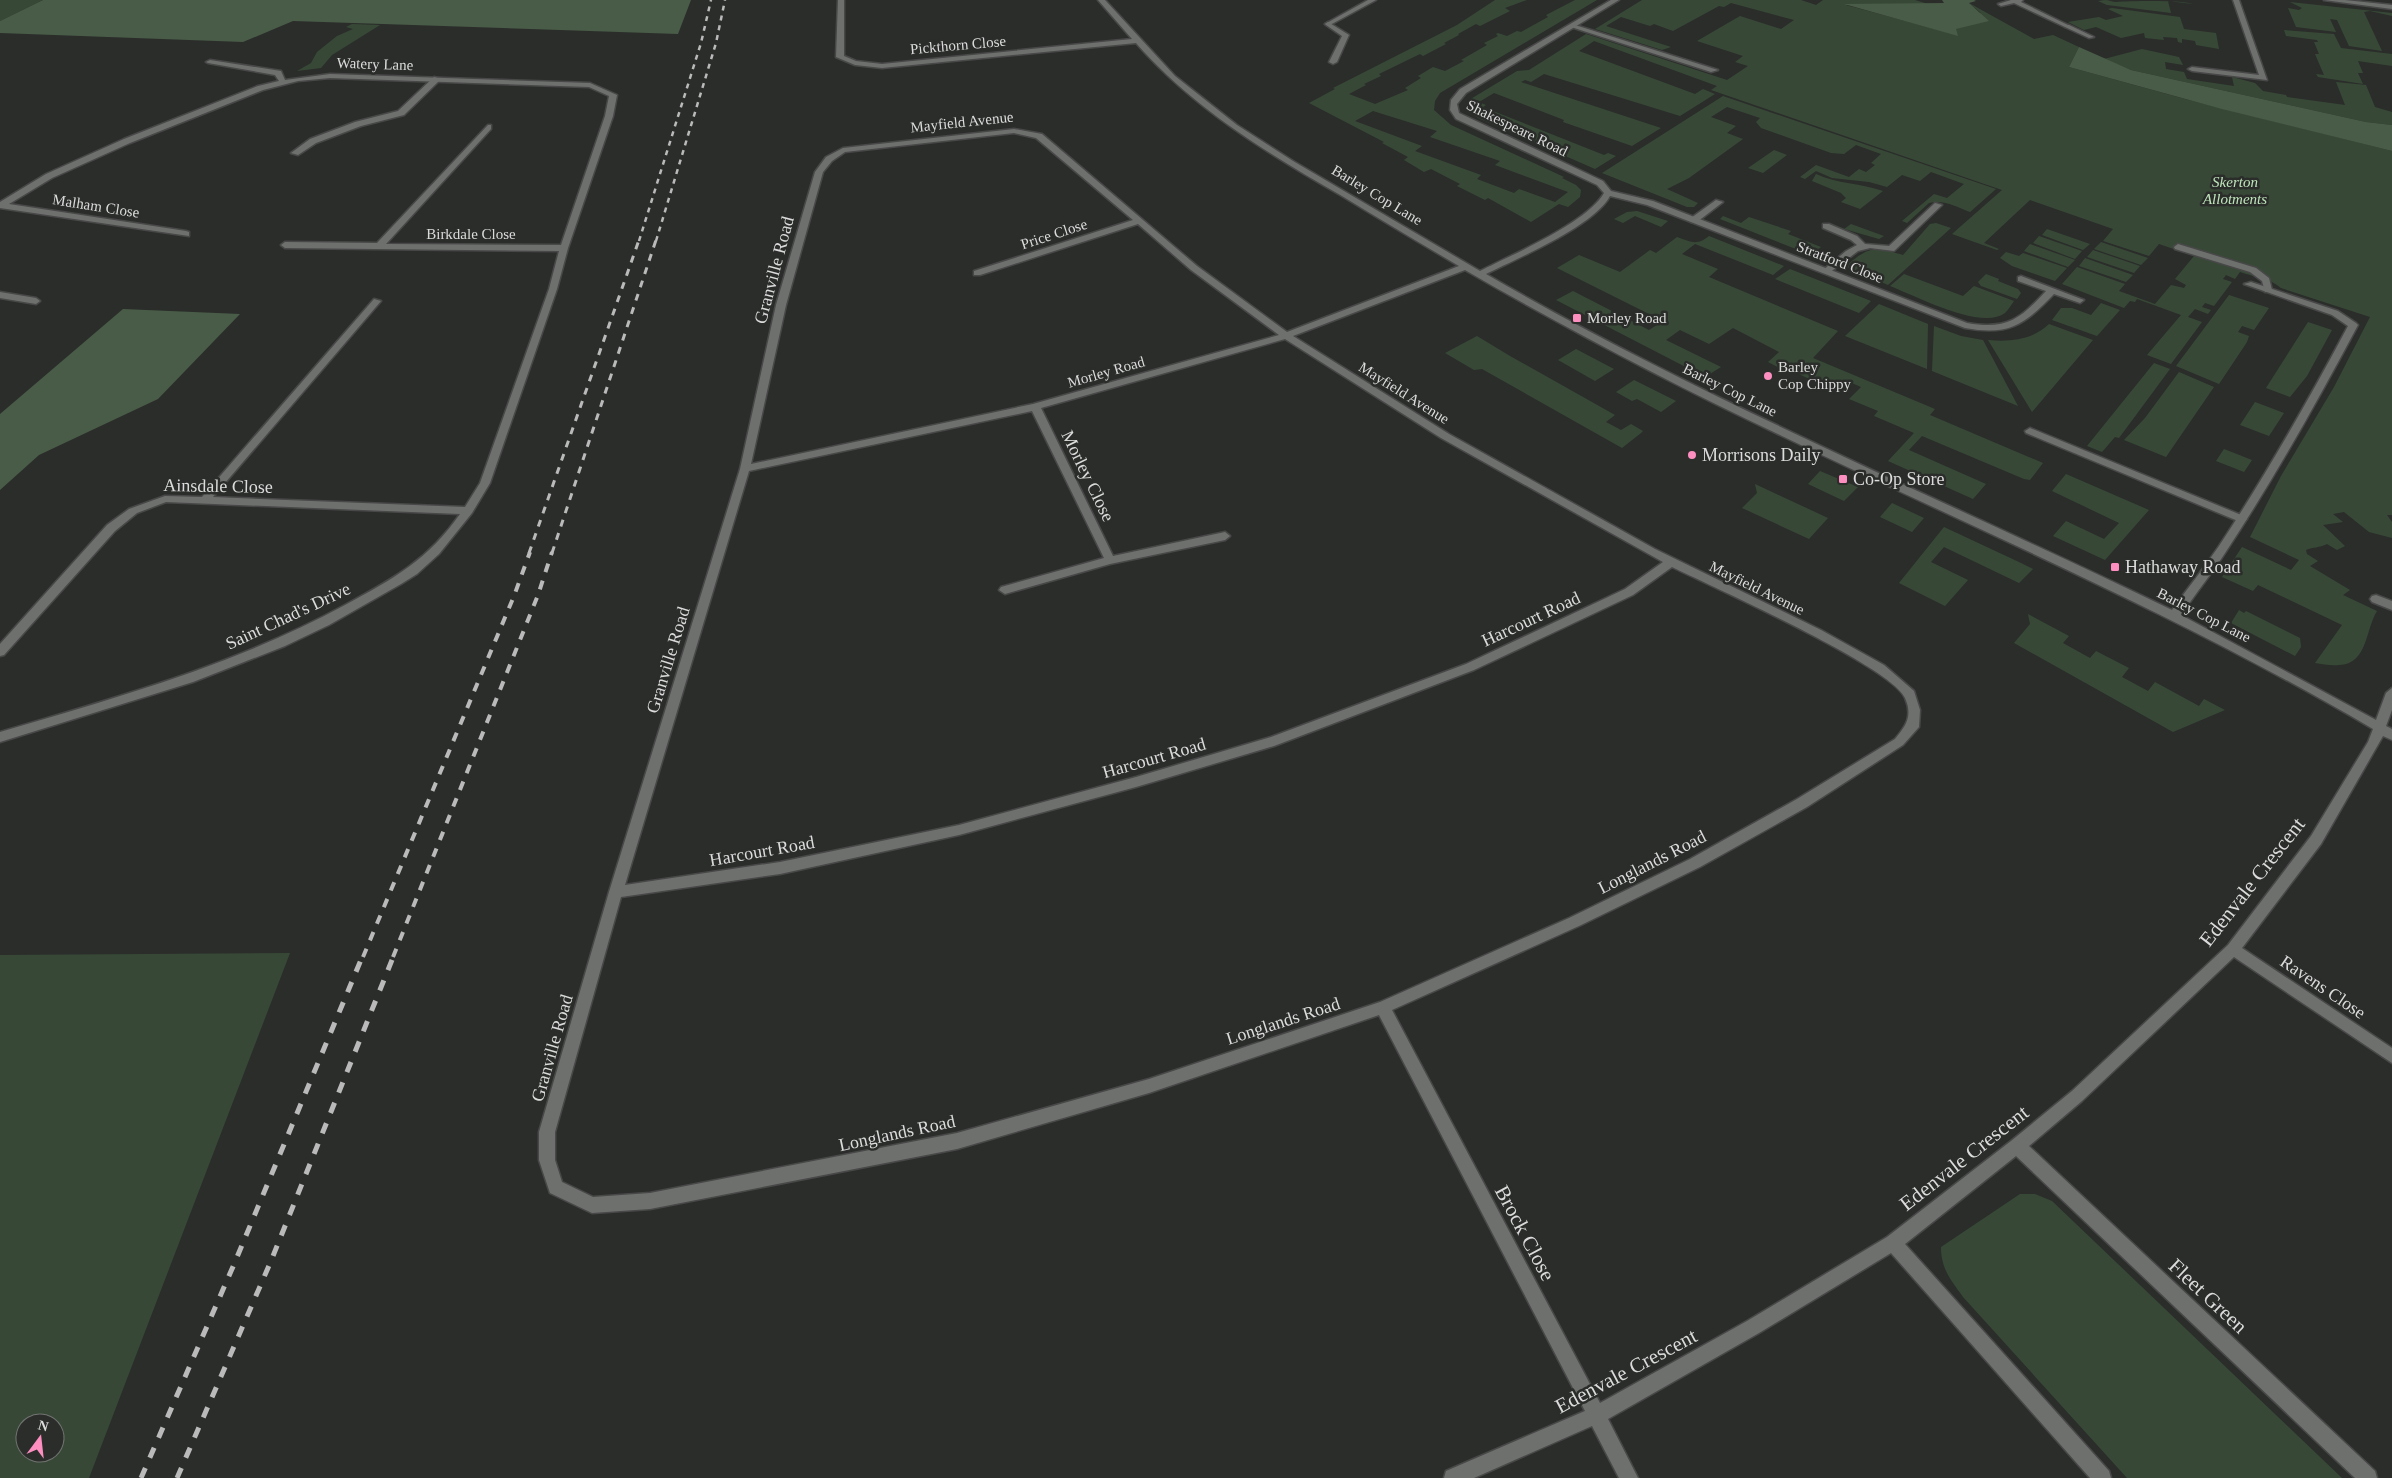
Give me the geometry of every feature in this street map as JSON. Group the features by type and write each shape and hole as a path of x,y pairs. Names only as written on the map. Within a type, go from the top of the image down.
{"street":[{"name":"Pickthorn Close","path":"841,0 840,57 855,63 882,66 1137,41"},
{"name":"Barley Cop Lane","path":"1101,0 1172,78 1211,109 1269,148 1478,275 1586,335 1718,402 1983,524 2174,616 2235,647 2386,731"},
{"path":"1333,62 1346,35 1328,24 1373,0"},
{"name":"Shakespeare Road","path":"1608,193 1600,183 1459,117 1453,112 1452,106 1457,96 1463,91 1616,0"},
{"path":"2192,69 2264,78 2236,0"},
{"path":"2327,0 2392,7"},
{"path":"2001,4 2017,1 2091,37"},
{"path":"1573,26 1714,70"},
{"path":"210,62 278,73 283,82"},
{"name":"Watery Lane","path":"1,206 49,176 127,141 261,88 283,82 330,76 590,85 613,95 609,116 564,248"},
{"path":"295,153 313,141 358,124 400,114 436,79"},
{"name":"Birkdale Close","path":"378,247 488,127"},
{"name":"Mayfield Avenue","path":"883,146 1014,131 1027,132 1039,136 1194,268 1286,336 1445,436 1671,562 1817,633 1880,668 1910,694 1914,710"},
{"name":"Granville Road","path":"592,1205 556,1187 547,1160 546,1132 616,892 744,469 781,305 819,172 829,160 842,150 883,146"},
{"path":"1478,275 1528,251 1565,229 1600,205 1608,197 1608,193"},
{"name":"Stratford Close","path":"1608,193 1650,203 1965,325 1992,330 2009,326 2021,321 2052,290"},
{"path":"1694,220 1719,202"},
{"path":"1826,271 1861,244 1874,244 1891,249 1938,205"},
{"name":"Malham Close","path":"1,206 186,234"},
{"name":"Price Close","path":"977,273 1140,221"},
{"path":"1826,226 1854,238 1861,244"},
{"name":"Birkdale Close","path":"285,245 564,248"},
{"path":"2178,247 2253,270 2266,280 2268,290"},
{"name":"Saint Chad's Drive","path":"0,737 138,695 251,655 333,618 413,571 449,537 485,483 553,289 564,248"},
{"name":"Morley Road","path":"744,469 1035,407 1286,336 1465,267"},
{"path":"2021,279 2080,300"},
{"path":"2174,616 2242,518 2304,418 2353,325 2336,313 2248,284"},
{"path":"0,302 4,295 36,301"},
{"path":"204,501 377,301"},
{"name":"Morley Close","path":"1035,407 1110,560"},
{"path":"2030,431 2242,518"},
{"name":"Ainsdale Close","path":"0,652 111,528 133,511 165,499 468,511"},
{"path":"1005,590 1110,560 1225,536"},
{"name":"Harcourt Road","path":"616,892 780,868 959,830 1136,782 1274,741 1470,667 1629,592 1671,562"},
{"path":"2376,598 2392,606"},
{"name":"Edenvale Crescent","path":"1453,1478 1596,1416 1754,1327 1893,1243 2017,1146 2077,1096 2233,949 2316,840 2374,743 2386,731 2392,693"},
{"name":"Longlands Road","path":"592,1205 650,1201 957,1141 1149,1086 1384,1007 1574,922 1695,863 1802,803 1899,742 1913,727 1914,710"},
{"name":"Ravens Close","path":"2233,949 2392,1056"},
{"name":"Brock Close","path":"1384,1007 1629,1478"},
{"name":"Fleet Green","path":"2017,1146 2368,1478"},
{"path":"1893,1243 2102,1478"}],"green space":[{"path":"0,0 43,0 0,21"},
{"path":"43,0 691,0 678,34 293,21 243,42 0,33 0,21"},
{"path":"1495,0 1527,0 1505,8 1510,11 1480,26 1476,24 1444,43 1446,44 1423,56 1420,54 1379,74 1381,76 1349,94 1375,104 1408,90 1405,88 1421,78 1418,76 1433,67 1445,71 1464,61 1461,60 1487,45 1484,43 1498,36 1496,34 1498,33 1507,36 1517,31 1521,32 1548,17 1546,15 1575,0 1597,0 1440,93 1435,101 1434,110 1451,125 1564,177 1562,178 1576,185 1581,190 1580,197 1568,207 1559,204 1531,222 1488,198 1485,200 1457,186 1460,184 1431,169 1424,172 1404,160 1408,157 1382,143 1384,142 1309,103 1335,89 1333,88 1457,25","holes":["1373,111 1437,131 1430,137 1500,161 1495,165 1568,192 1555,202 1519,189 1514,193 1477,179 1481,175 1415,151 1422,146 1355,121"]},
{"name":"Skerton Allotments","path":"1642,0 1801,0 1816,5 1823,0 1915,0 1928,4 1846,5 1957,35 1955,29 1981,13 1969,3 2034,39 2053,35 2079,47 2069,67 2185,99 2392,151 2392,515 2387,515 2392,522 2392,538 2369,532 2344,512 2333,514 2343,522 2323,525 2345,546 2337,550 2327,544 2306,550 2307,554 2318,561 2310,566 2350,590 2343,595 2377,611 2361,652 2355,659 2339,665 2315,663 2342,625 2258,585 2253,591 2222,577 2242,547 2291,570 2299,560 2250,537 2281,476 2334,387 2370,317 2281,288 2262,278 2240,272 2235,279 2226,275 2223,279 2232,282 2214,306 2205,303 2202,307 2211,310 2208,314 2195,309 2188,317 2202,322 2171,364 2147,355 2181,315 2137,299 2135,302 2130,301 2124,308 2062,284 2077,267 2125,284 2119,291 2155,304 2171,285 2184,288 2186,285 2175,279 2194,256 2159,244 2149,256 2103,241 2113,229 2030,200 1984,243 1999,249 1997,250 1952,234 2002,190 1711,90 1717,86 1594,41 1579,51 1695,94 1703,89 1715,94 1680,116 1544,74 1531,82 1525,80 1521,82 1661,128 1632,146 1563,122 1564,120 1494,93 1479,102 1486,105 1483,107 1604,155 1608,153 1616,156 1595,169 1478,118 1467,110 1466,106 1469,100 1517,71 1529,70 1586,34 1727,80 1748,66 1735,62 1743,56 1697,41 1740,16 1781,29 1794,20 1731,3 1724,7 1719,6 1673,31 1654,24 1650,26 1621,17 1606,26 1671,47 1662,50 1595,29"},
{"path":"1942,0 1974,0 1976,1 1969,3 1989,21 1956,29 1958,36 1844,4 1944,3"},
{"path":"2098,1 2116,2 2168,1 2171,13 2107,5"},
{"path":"2290,2 2392,13 2392,16 2370,11 2364,12 2382,51 2349,46 2337,20 2330,19 2336,32 2296,27 2288,8 2299,10 2302,8"},
{"path":"2108,9 2180,17 2184,29 2216,33 2219,49 2196,45 2195,41 2182,39 2182,43 2178,42 2177,38 2163,37 2164,40 2145,38 2144,33 2121,38 2096,27 2084,30 2068,22 2099,17 2106,20 2123,16"},
{"path":"352,24 380,25 332,55 321,68 297,71 311,63 317,52 337,36 353,29 346,27"},
{"path":"2284,30 2334,34 2341,48 2392,54 2392,66 2358,61 2363,73 2358,73 2363,84 2318,77 2316,74 2324,75 2315,54 2319,54 2314,42 2318,42 2317,40 2286,36"},
{"path":"2079,47 2131,70 2366,122 2392,125 2392,151 2222,109 2069,67"},
{"path":"2142,49 2179,57 2183,65 2165,62 2166,69 2184,72 2187,79 2234,86 2232,77 2255,83 2263,91 2286,95 2287,97 2345,105 2336,82 2366,85 2375,107 2392,112 2392,125 2366,122 2131,70 2104,59"},
{"path":"1723,96 1996,189 1970,212 1950,204 1934,202 1929,203 1907,223 1902,221 1934,194 1947,198 1964,184 1931,172 1920,181 1902,175 1887,187 1869,182 1832,178 1816,171 1805,179 1800,177 1816,165 1849,177 1859,169 1866,172 1875,165 1871,163 1881,154 1856,145 1844,154 1831,153 1761,128 1756,122 1760,118 1727,107 1711,117 1736,126 1727,133 1743,139 1689,178 1667,189 1698,203 1694,207 1687,207 1602,173"},
{"path":"1774,150 1787,155 1763,173 1748,168"},
{"path":"1816,174 1832,180 1883,191 1860,209 1841,202 1846,198 1841,193 1812,181"},
{"path":"1637,211 1668,221 1661,227 1635,216 1623,223 1614,219 1627,212"},
{"path":"1723,216 1741,223 1749,217 1791,231 1788,234 1821,247 1811,255 1720,219"},
{"path":"1936,223 1951,228 1888,285 1847,267 1847,265 1867,251 1879,249 1903,255 1930,224"},
{"path":"1851,224 1884,236 1879,239 1844,229"},
{"path":"2047,229 2090,244 2083,250 2042,235"},
{"path":"1709,236 1784,266 1773,275 1695,244 1682,254 1718,269 1709,277 1838,331 1813,358 1935,409 1930,415 2043,463 2030,480 2024,479 1922,436 1909,450 1986,484 1973,499 1888,461 1914,433 1874,416 1878,411 1849,399 1861,387 1845,380 1830,392 1815,386 1818,383 1788,369 1785,371 1768,362 1779,352 1733,328 1709,344 1680,330 1666,340 1721,367 1705,377 1556,300 1573,291 1649,330 1663,321 1557,268 1579,255 1620,272 1650,250 1656,253 1677,237 1690,242 1697,242"},
{"path":"2039,236 2082,251 2075,259 2033,243"},
{"path":"2101,242 2148,258 2141,265 2094,249"},
{"path":"2030,244 2075,260 2068,267 2024,251"},
{"path":"2093,250 2140,266 2134,273 2087,257"},
{"path":"2006,252 2019,256 2023,253 2067,268 2055,281 2012,266 2000,258"},
{"path":"2085,258 2133,275 2126,282 2079,266"},
{"path":"1790,269 1871,301 1859,313 1775,279"},
{"path":"1904,274 1963,296 1974,286 2014,301 2005,313 1994,317 1980,318 1964,315 1890,286"},
{"path":"1986,274 2018,289 2021,293 2017,299 1981,286 1978,282"},
{"path":"2229,295 2269,308 2254,330 2242,326 2238,332 2249,336 2247,342 2219,384 2176,366"},
{"path":"2101,303 2120,310 2097,336 2052,320 2061,308 2072,308 2091,315"},
{"path":"1879,304 1928,324 1927,369 1845,336"},
{"path":"123,309 240,314 158,399 39,455 0,490 0,414"},
{"path":"2308,322 2332,330 2307,376 2290,397 2266,388"},
{"path":"2049,324 2093,340 2032,412 1988,340 2005,341 2021,339 2036,334"},
{"path":"1934,326 1961,336 1983,340 2018,406 1932,371"},
{"path":"1477,336 1615,415 1606,422 1621,430 1631,424 1643,431 1622,448 1482,369 1474,370 1445,353"},
{"path":"1576,349 1614,369 1595,381 1558,360"},
{"path":"2154,363 2170,369 2119,438 2115,437 2102,452 2087,446"},
{"path":"2179,372 2214,387 2166,457 2124,440 2145,418"},
{"path":"1634,380 1676,401 1661,412 1637,399 1632,401 1616,392"},
{"path":"2255,402 2284,413 2269,436 2240,425"},
{"path":"2224,449 2252,460 2244,472 2216,461"},
{"path":"1820,471 1858,487 1844,501 1808,484"},
{"path":"2066,474 2149,510 2105,560 2053,536 2066,521 2104,539 2119,523 2052,491"},
{"path":"1755,484 1828,518 1809,539 1742,508 1757,493"},
{"path":"1892,503 1924,518 1912,532 1880,517"},
{"path":"1944,527 2033,569 2019,583 1944,547 1931,562 1968,580 1945,606 1899,583"},
{"path":"2239,610 2244,613 2246,611 2300,638 2301,647 2295,656 2231,623"},
{"path":"2028,614 2069,636 2063,643 2090,658 2096,651 2129,668 2122,677 2148,691 2155,682 2199,706 2204,699 2225,710 2173,732 2014,643 2030,624"},
{"path":"290,953 89,1478 0,1478 0,955"},
{"path":"2020,1194 2035,1194 2052,1201 2342,1478 2127,1478 1963,1297 1945,1268 1941,1247"}],"railway":[{"path":"639,241 701,43 711,0"},
{"path":"656,241 716,43 725,0"},
{"path":"529,553 639,240"},
{"path":"552,553 656,240"},
{"path":"363,957 514,596 530,552"},
{"path":"393,957 538,595 552,552"},
{"path":"141,1478 235,1262 363,955"},
{"path":"177,1478 271,1261 394,955"}],"place":[{"name":"Morley Road","path":"1577,318"},
{"name":"Barley Cop Chippy","path":"1768,376"},
{"name":"Morrisons Daily","path":"1692,455"},
{"name":"Co-Op Store","path":"1843,479"},
{"name":"Hathaway Road","path":"2115,567"}]}
